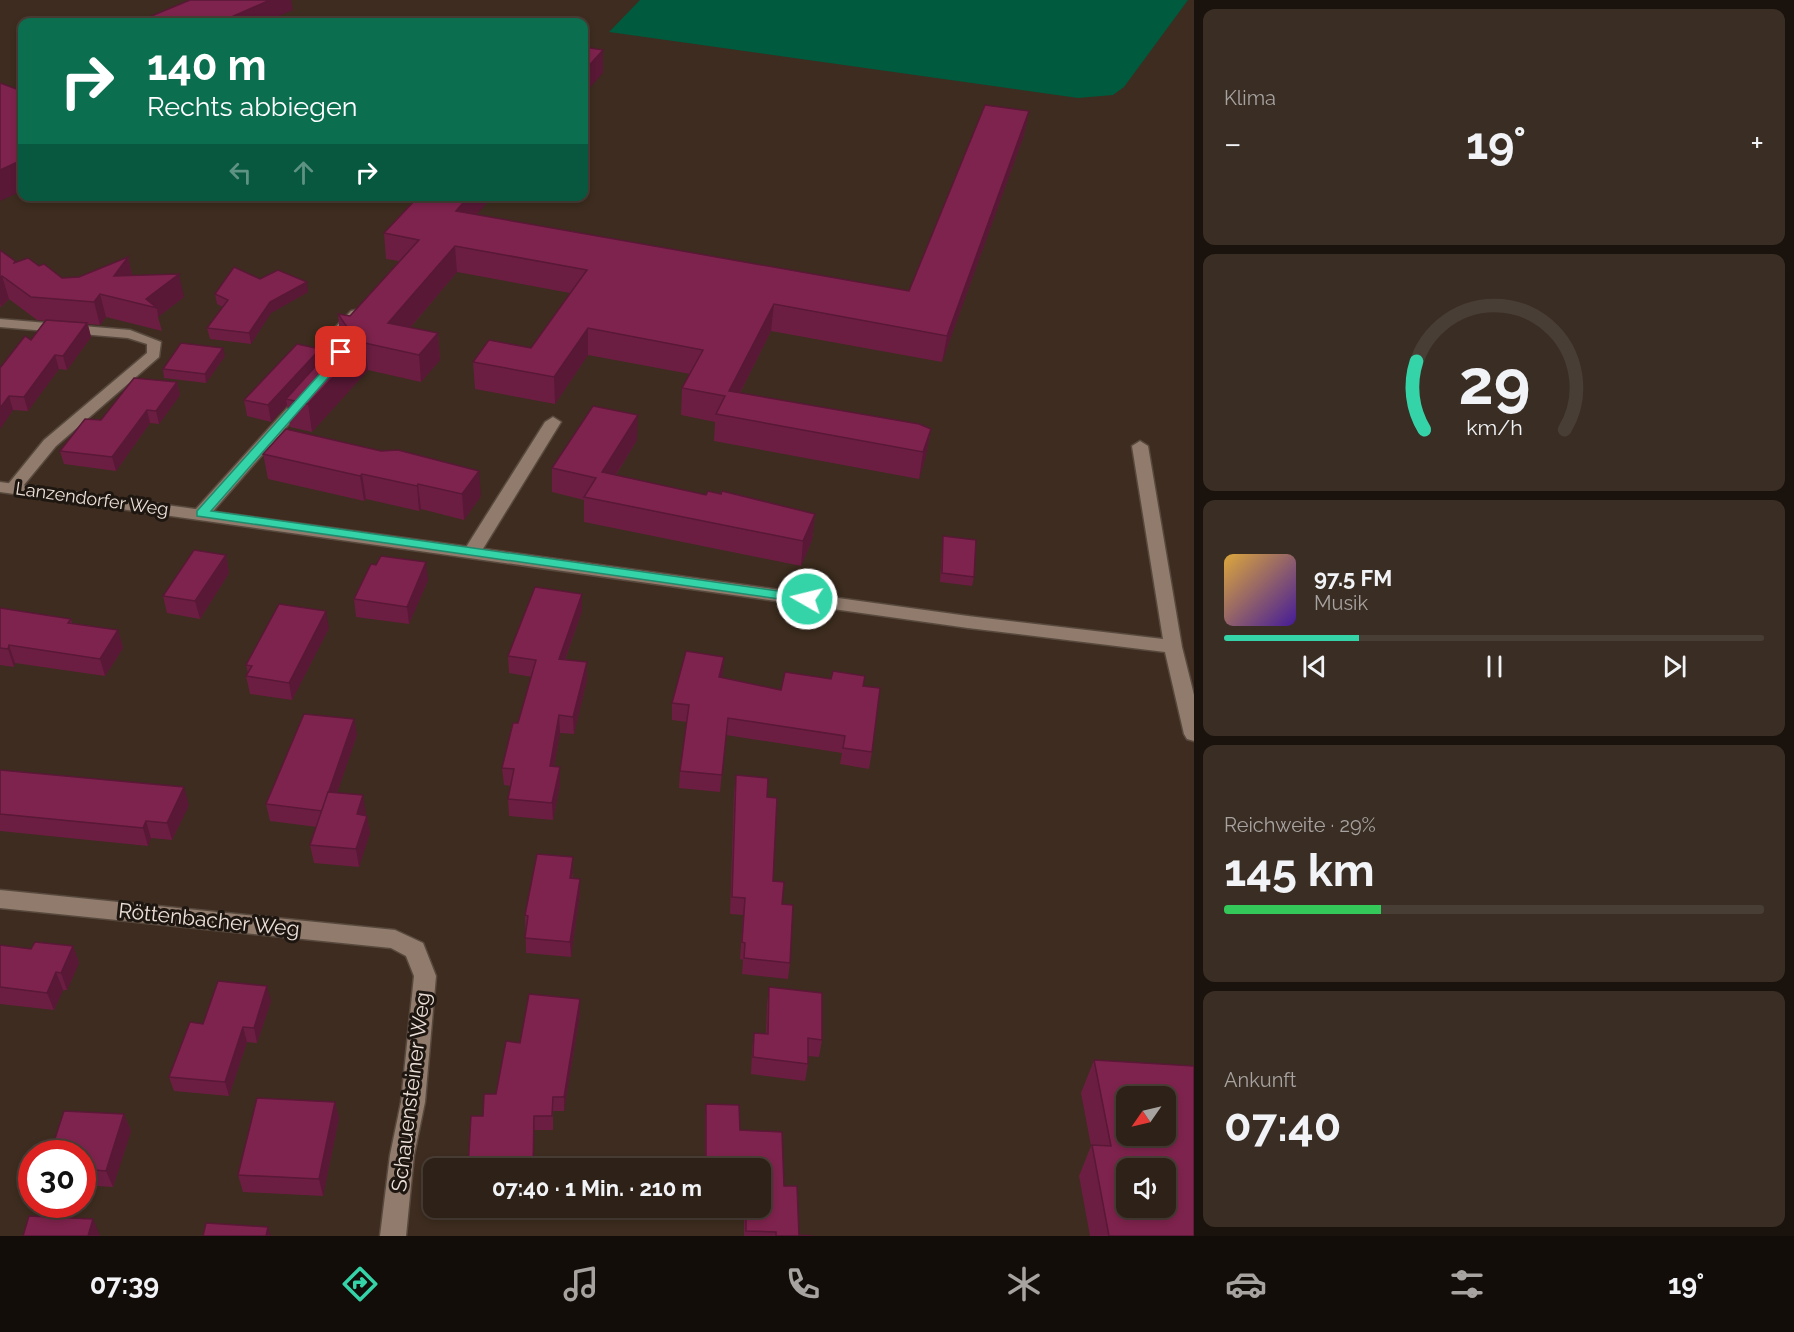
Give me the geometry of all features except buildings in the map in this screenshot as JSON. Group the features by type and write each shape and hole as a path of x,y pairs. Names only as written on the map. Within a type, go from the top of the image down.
{"street":[{"path":"202,513 318,382 341,352 330,340 367,303"},
{"path":"0,323 130,334 154,342 154,354 50,443 7,487"},
{"path":"472,552 554,422"},
{"path":"1140,446 1173,646 1194,734"},
{"name":"Lanzendorfer Weg","path":"7,487 968,622 1173,646"},
{"name":"Röttenbacher Weg","path":"0,899 395,939 415,950"},
{"name":"Schauensteiner Weg","path":"393,1236 402,1155 413,1102 425,976 415,950"}],"green space":[{"path":"640,0 1188,0 1124,87 1113,95 1078,98 609,32"}],"route":[{"path":"341,352 329,370 202,513 807,599"}]}
